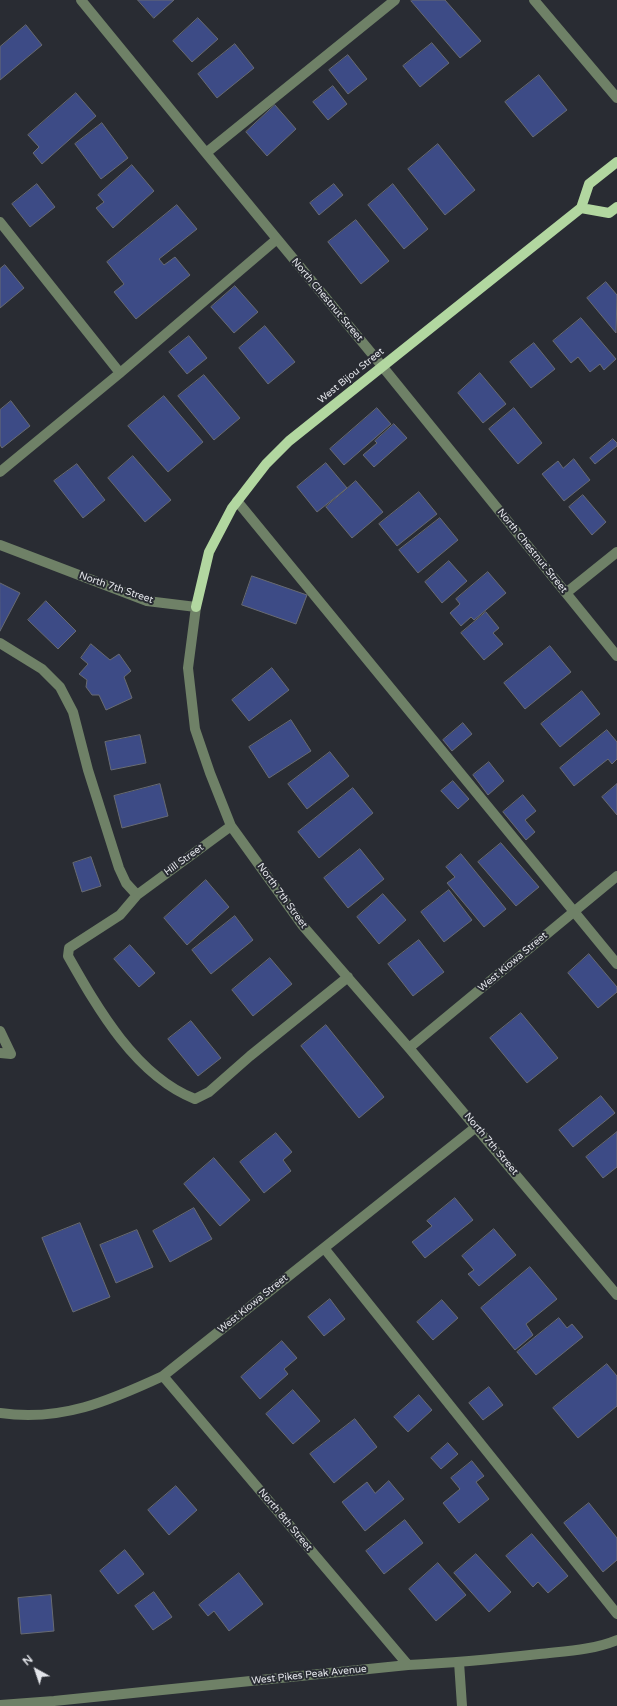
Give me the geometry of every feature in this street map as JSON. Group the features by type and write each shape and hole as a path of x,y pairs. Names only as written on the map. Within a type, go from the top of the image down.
{"main road":[{"path":"617,162 589,184 581,208 609,213 617,207"},
{"name":"West Bijou Street","path":"196,608 209,552 237,501 266,464 289,441 581,208"}],"street":[{"name":"North Chestnut Street","path":"81,0 382,366 617,656"},
{"path":"206,153 395,0"},
{"path":"534,0 617,98"},
{"path":"0,222 120,373"},
{"path":"0,472 120,373 277,239"},
{"path":"237,501 617,964"},
{"name":"North 7th Street","path":"0,545 147,601 196,608 188,668 195,729 210,773 231,826 303,926 409,1048 617,1295"},
{"path":"566,593 617,552"},
{"path":"0,643 42,669 60,687 73,712 88,770 119,868 126,883 137,895"},
{"name":"Hill Street","path":"231,826 137,895 120,915 69,948 68,956 109,1023 141,1063 170,1085 187,1096 195,1099 209,1092 250,1056 348,978"},
{"name":"West Kiowa Street","path":"409,1048 574,910 617,876"},
{"path":"0,1031 12,1054 0,1053"},
{"name":"West Kiowa Street","path":"0,1413 34,1416 66,1412 93,1406 116,1398 163,1376 476,1127"},
{"path":"324,1248 617,1614"},
{"name":"North 8th Street","path":"163,1376 408,1665"},
{"name":"West Pikes Peak Avenue","path":"0,1705 54,1704 408,1665 459,1662 575,1650 610,1643 617,1640"},
{"path":"459,1662 462,1706"}],"building":[{"path":"138,0 174,0 154,18"},
{"path":"445,0 481,41 460,58 411,1"},
{"path":"198,18 218,39 192,62 173,41"},
{"path":"26,25 42,45 0,80 0,47"},
{"path":"432,43 449,63 420,87 403,66"},
{"path":"235,44 254,68 217,98 198,74"},
{"path":"348,55 367,79 348,94 329,70"},
{"path":"539,75 567,110 533,137 505,102"},
{"path":"333,86 347,104 328,120 313,102"},
{"path":"76,93 96,116 42,164 33,153 39,147 28,135"},
{"path":"275,105 296,129 267,156 246,132"},
{"path":"102,123 128,158 101,179 75,144"},
{"path":"438,144 475,190 445,215 408,169"},
{"path":"132,165 154,191 113,228 96,208 104,202 98,195"},
{"path":"37,184 55,207 30,227 12,204"},
{"path":"334,184 343,195 319,215 310,203"},
{"path":"393,184 428,229 404,249 368,205"},
{"path":"177,205 197,229 159,259 164,265 175,257 190,275 136,319 114,292 124,284 107,262"},
{"path":"356,220 389,261 361,284 328,242"},
{"path":"5,265 24,288 0,308 0,269"},
{"path":"606,282 617,295 616,333 587,298"},
{"path":"235,286 258,312 234,333 211,307"},
{"path":"581,318 616,359 604,370 600,364 590,372 578,357 571,363 553,341"},
{"path":"265,326 295,362 268,384 239,348"},
{"path":"189,336 207,358 187,374 169,352"},
{"path":"534,343 555,369 531,388 510,362"},
{"path":"480,373 506,404 483,423 458,393"},
{"path":"204,375 240,418 214,440 178,396"},
{"path":"164,396 203,442 168,472 128,426"},
{"path":"11,401 30,426 2,448 0,445 0,410"},
{"path":"377,408 391,424 344,465 330,449"},
{"path":"514,408 542,443 518,464 489,429"},
{"path":"394,424 407,438 374,467 363,455 377,443 375,441"},
{"path":"613,439 617,443 617,446 595,464 590,458"},
{"path":"133,456 171,500 145,522 108,478"},
{"path":"574,459 590,480 564,501 542,474 558,461 563,468"},
{"path":"326,463 347,488 317,512 297,487"},
{"path":"77,464 105,500 83,518 54,481"},
{"path":"356,481 383,512 352,538 326,507"},
{"path":"419,492 437,514 397,546 379,524"},
{"path":"583,495 606,522 592,535 569,507"},
{"path":"440,518 458,540 418,573 399,550"},
{"path":"449,561 467,581 442,603 425,582"},
{"path":"488,572 506,593 474,620 471,617 461,626 450,613 460,604 456,599"},
{"path":"252,576 307,595 296,624 242,605"},
{"path":"0,583 20,593 0,631"},
{"path":"46,601 76,631 58,649 28,620"},
{"path":"486,612 499,628 493,633 503,644 484,660 461,633"},
{"path":"91,644 110,660 119,654 131,671 124,677 132,698 106,710 99,695 92,695 86,687 87,680 79,674 88,664 81,658"},
{"path":"550,646 571,672 525,709 504,683"},
{"path":"272,668 289,690 249,721 232,700"},
{"path":"582,691 600,714 560,747 541,724"},
{"path":"291,720 311,751 269,778 249,747"},
{"path":"463,723 472,734 452,751 443,740"},
{"path":"607,730 617,742 617,759 612,764 608,759 574,786 560,768"},
{"path":"140,735 146,763 111,770 105,742"},
{"path":"330,752 349,776 307,809 288,784"},
{"path":"489,762 504,781 488,795 473,775"},
{"path":"453,781 469,799 458,809 441,791"},
{"path":"160,784 168,816 122,828 114,796"},
{"path":"617,784 617,815 602,797"},
{"path":"353,788 373,813 319,858 298,832"},
{"path":"523,795 536,811 525,820 535,832 526,840 503,812"},
{"path":"501,843 539,887 516,906 478,862"},
{"path":"360,849 384,879 348,908 324,878"},
{"path":"461,854 506,909 484,927 447,883 455,877 446,867"},
{"path":"91,857 101,886 82,892 73,863"},
{"path":"206,880 229,907 187,945 164,918"},
{"path":"449,890 472,920 444,942 421,912"},
{"path":"383,894 406,920 379,944 357,917"},
{"path":"235,916 253,940 211,974 192,950"},
{"path":"419,940 444,972 413,996 388,964"},
{"path":"130,945 155,973 139,987 114,959"},
{"path":"589,954 617,987 617,992 598,1008 568,973"},
{"path":"270,958 292,984 253,1016 232,990"},
{"path":"521,1013 558,1058 527,1083 490,1038"},
{"path":"191,1021 221,1058 198,1076 168,1039"},
{"path":"326,1025 384,1097 359,1118 301,1046"},
{"path":"601,1096 615,1113 573,1147 559,1130"},
{"path":"617,1132 617,1167 603,1178 586,1157"},
{"path":"276,1133 292,1152 283,1160 291,1171 264,1193 240,1162"},
{"path":"214,1158 250,1200 220,1226 184,1184"},
{"path":"455,1198 473,1220 425,1258 412,1242 432,1226 427,1221"},
{"path":"194,1208 212,1239 170,1262 153,1231"},
{"path":"80,1223 110,1297 73,1312 42,1238"},
{"path":"494,1229 516,1255 479,1286 468,1274 474,1270 462,1256"},
{"path":"137,1230 153,1267 116,1283 100,1245"},
{"path":"530,1267 557,1299 526,1324 533,1335 515,1350 481,1308"},
{"path":"330,1299 345,1319 324,1336 308,1317"},
{"path":"442,1300 458,1318 433,1340 417,1322"},
{"path":"559,1318 567,1328 572,1324 583,1337 536,1375 517,1352"},
{"path":"282,1341 297,1358 284,1369 288,1374 260,1399 241,1377"},
{"path":"607,1364 617,1376 617,1406 578,1438 553,1408"},
{"path":"489,1387 503,1405 483,1420 469,1403"},
{"path":"293,1390 320,1421 293,1444 266,1414"},
{"path":"419,1395 432,1410 408,1432 394,1417"},
{"path":"355,1419 377,1447 334,1483 310,1454"},
{"path":"448,1443 458,1454 441,1469 431,1458"},
{"path":"472,1461 484,1476 476,1482 489,1499 459,1523 443,1503 460,1489 451,1478"},
{"path":"389,1481 404,1499 365,1531 342,1502 367,1482 375,1493"},
{"path":"176,1486 197,1510 169,1535 148,1510"},
{"path":"589,1503 617,1538 617,1560 603,1572 564,1523"},
{"path":"405,1520 423,1543 384,1574 366,1551"},
{"path":"532,1534 568,1576 548,1593 538,1582 533,1587 506,1556"},
{"path":"125,1550 144,1574 118,1594 100,1571"},
{"path":"476,1554 511,1592 489,1612 454,1573"},
{"path":"438,1563 466,1595 436,1621 409,1589"},
{"path":"239,1573 263,1604 229,1631 214,1611 208,1616 199,1605"},
{"path":"154,1592 172,1617 153,1630 135,1606"},
{"path":"51,1595 54,1631 21,1634 18,1598"}]}
